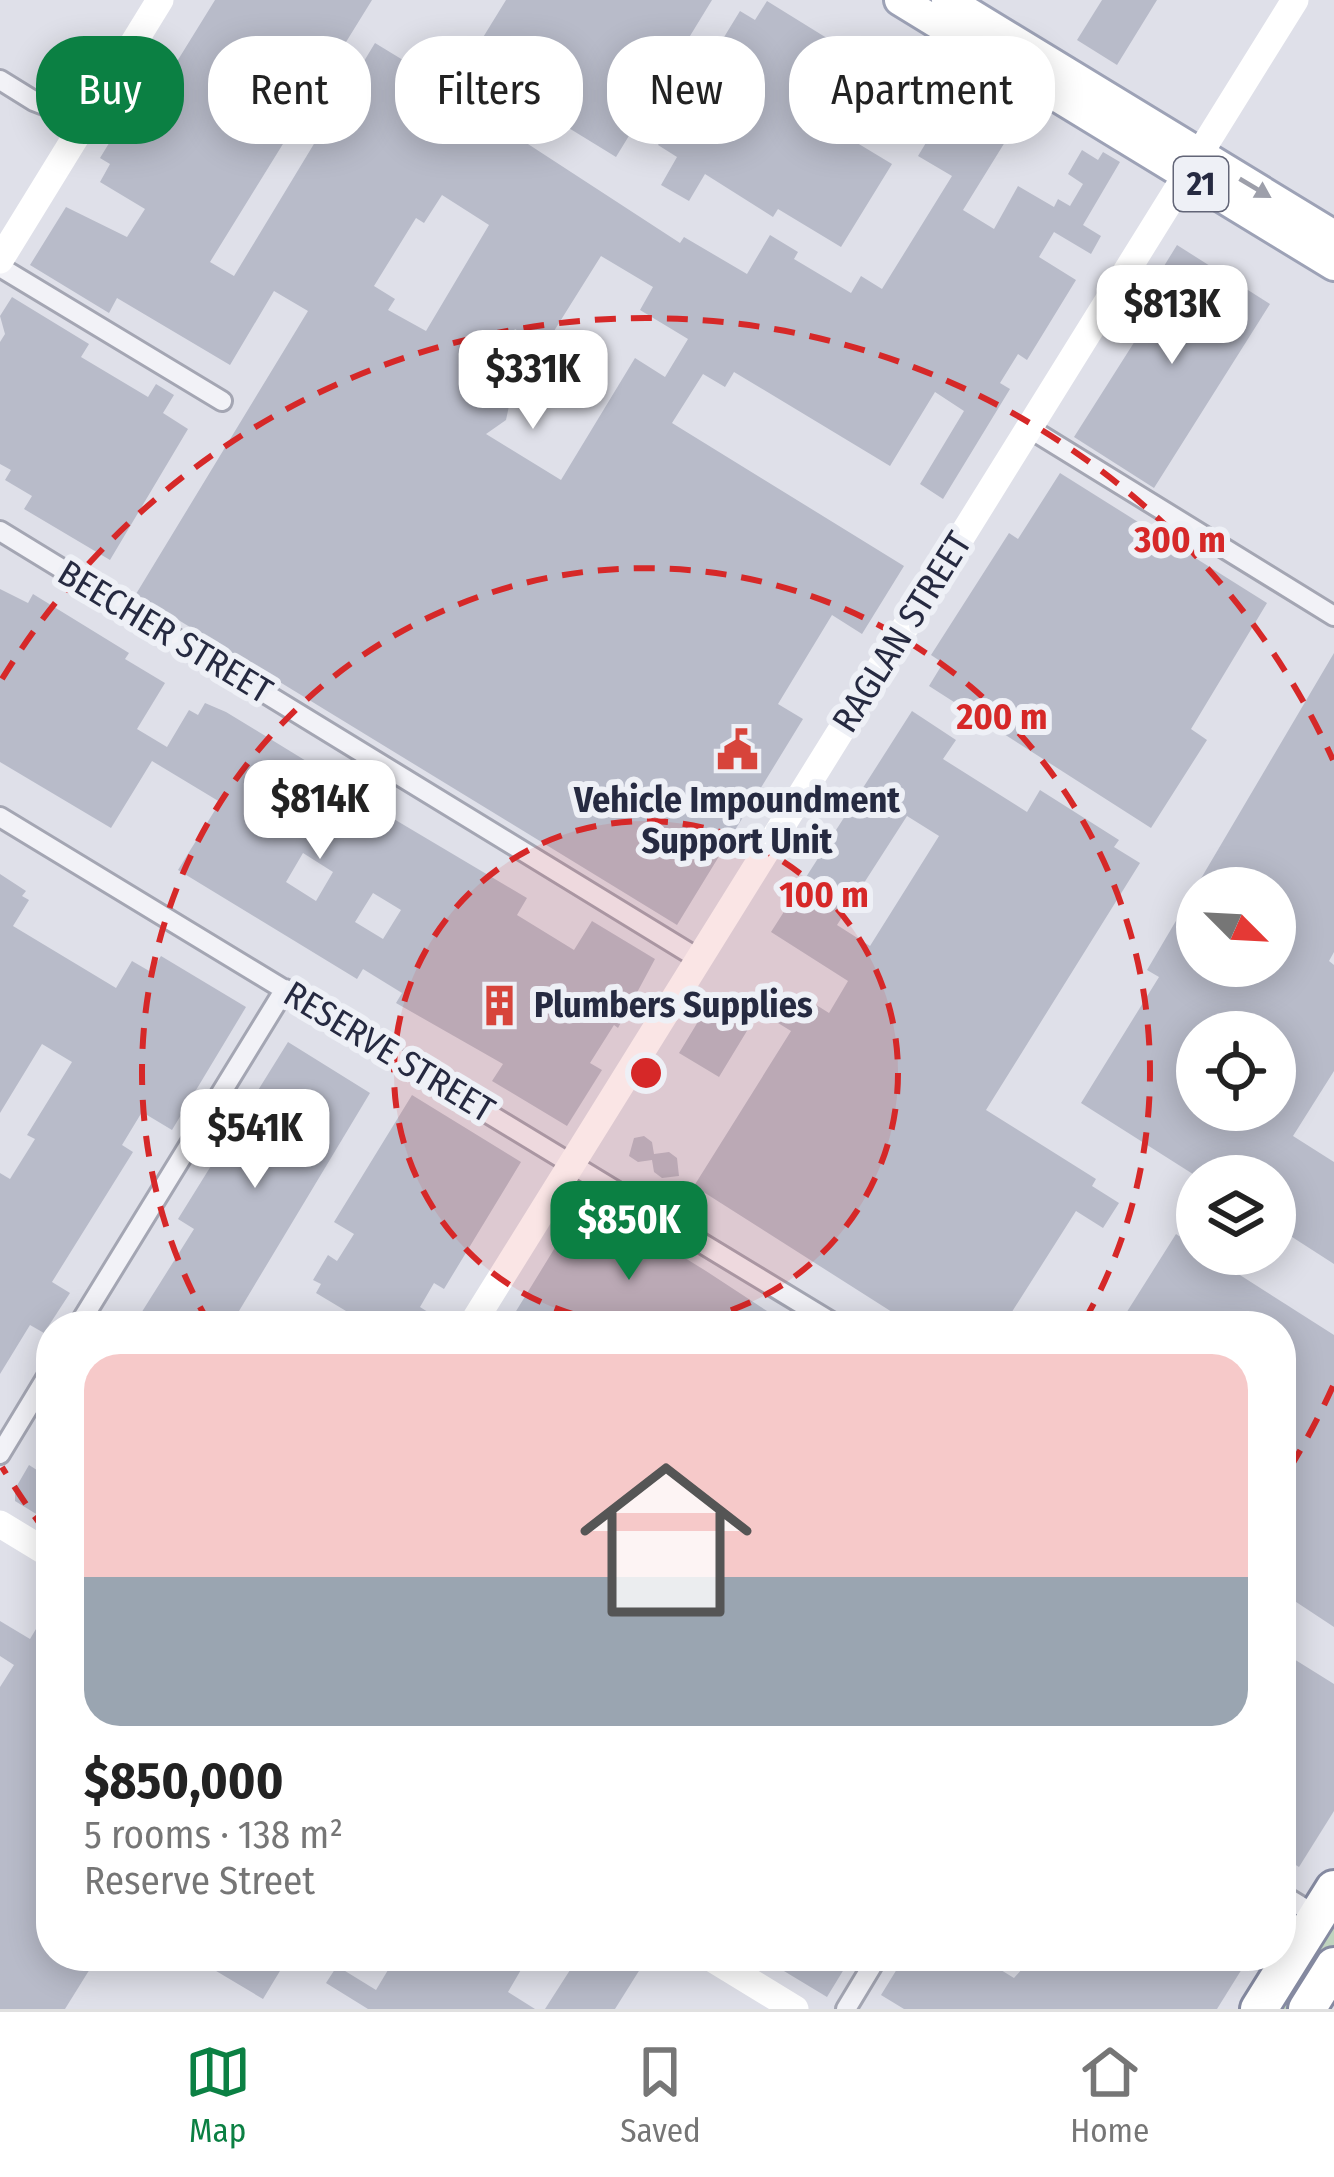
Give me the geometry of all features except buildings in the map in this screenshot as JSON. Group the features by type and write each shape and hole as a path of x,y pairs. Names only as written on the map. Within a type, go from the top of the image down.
{"highway":[{"path":"1296,1950 1326,1903"},
{"path":"1307,2009 1334,1966"},
{"path":"1259,2009 1283,1971"}],"main road":[{"name":"21","path":"900,0 1193,165 1334,236"},
{"name":"21","path":"947,0 1334,265"}],"street":[{"path":"138,36 160,0"},
{"name":"RAGLAN STREET","path":"480,1311 1295,0"},
{"path":"0,80 36,102"},
{"path":"72,144 0,264 222,401"},
{"path":"1029,428 1334,616"},
{"name":"BEECHER STREET","path":"0,531 699,959"},
{"name":"RESERVE STREET","path":"0,818 813,1311"},
{"path":"87,1311 285,989"},
{"path":"0,1454 36,1395"},
{"path":"0,1524 36,1546"},
{"path":"1296,1897 1326,1903"},
{"path":"733,1971 795,2009"},
{"path":"846,2009 869,1971"}],"green space":[{"path":"1334,1919 1334,1945 1293,2009 1271,2009"}],"place":[{"name":"Vehicle Impoundment Support Unit","path":"737,750"},
{"name":"Plumbers Supplies","path":"500,1005"}]}
